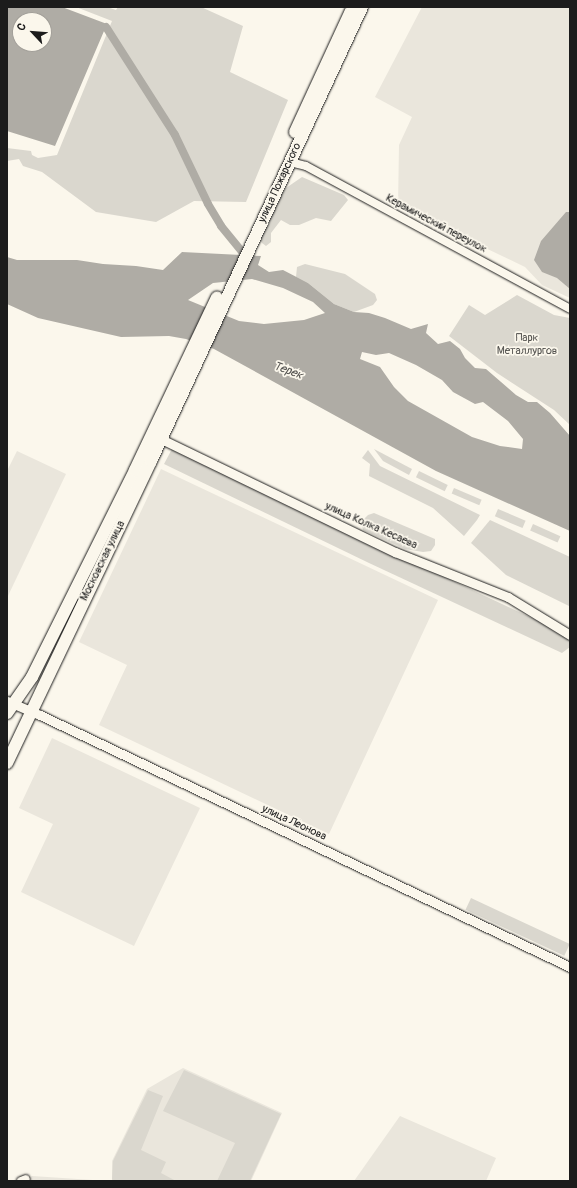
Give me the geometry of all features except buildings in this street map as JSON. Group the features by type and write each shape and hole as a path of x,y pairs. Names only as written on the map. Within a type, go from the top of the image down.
{"main road":[{"name":"улица Пожарского","path":"193,357 261,213 353,7"},
{"name":"улица Пожарского","path":"261,213 290,162 362,7"},
{"name":"Московская улица","path":"7,763 33,712 161,439 193,357"},
{"name":"Московская улица","path":"9,706 32,678 193,357"}],"street":[{"name":"Керамический переулок","path":"290,162 306,166 570,309"},
{"name":"улица Колка Кесаева","path":"161,439 395,552 508,597 570,635"},
{"name":"улица Леонова","path":"9,706 33,712 570,967"}],"shaded area":[{"path":"422,7 570,7 570,298 542,285 525,267 398,206 399,145 412,117 375,97"},
{"path":"17,451 66,474 7,598 7,471"},
{"path":"161,469 438,600 329,834 99,725 127,665 79,642"},
{"path":"52,738 200,808 134,946 21,892 53,824 19,808"},
{"path":"183,1068 282,1113 251,1181 112,1181 112,1161 147,1089"},
{"path":"400,1116 496,1158 486,1181 354,1181"},
{"path":"32,1176 108,1181 24,1181"}],"green space":[{"path":"76,7 107,7 116,10 118,7 201,7 243,26 230,72 288,100 246,202 194,201 156,222 96,212 42,172 23,166 19,159 7,161 7,148 31,151 32,155 38,158 57,155 112,21"},
{"path":"302,177 344,195 348,200 331,221 316,218 299,225 290,225 281,220 271,233 271,242 266,246 260,239 279,198 286,188"},
{"path":"305,264 345,274 375,294 377,300 373,305 354,312 334,304 308,283 296,277 297,267"},
{"name":"Парк Металлургов","path":"517,295 554,315 570,318 570,425 554,410 497,373 449,336 469,305 485,315"},
{"path":"172,449 570,636 570,647 562,653 369,563 164,464"},
{"path":"374,449 412,469 409,475 383,461"},
{"path":"368,450 380,466 480,515 477,520 464,536 433,508 369,476 370,464 362,458"},
{"path":"419,471 448,485 445,491 416,477"},
{"path":"454,488 482,500 479,505 452,494"},
{"path":"498,509 526,521 522,528 495,516"},
{"path":"374,513 435,539 435,545 431,551 423,552 405,549 363,530 362,526 364,519 368,515"},
{"path":"490,520 570,557 569,606 506,575 471,543"},
{"path":"533,524 560,536 558,543 530,530"},
{"path":"471,898 570,944 564,956 466,910"},
{"path":"184,1070 281,1114 250,1181 217,1181 235,1143 163,1111"},
{"path":"148,1090 163,1096 141,1150 166,1162 161,1173 176,1181 113,1181 113,1161"}],"water":[{"path":"7,7 62,7 107,24 55,146 7,131"},
{"path":"566,212 570,212 570,289 557,278 542,272 534,260 541,241"},
{"name":"Терек","path":"182,252 261,256 258,265 269,272 283,270 308,283 334,304 354,312 369,313 385,318 411,329 428,324 426,333 438,344 450,341 460,349 465,358 475,368 486,369 516,395 528,402 537,402 550,413 570,436 570,531 436,471 214,349 186,339 169,336 121,337 38,318 7,304 7,257 17,260 77,260 163,270","holes":["252,279 283,288 313,302 325,313 304,320 264,324 239,321 188,300 213,283","362,352 376,355 389,353 416,365 442,380 453,392 475,404 483,402 508,421 523,439 522,449 500,446 472,437 408,401 394,387 380,367 360,359"]}],"waterway":[{"path":"106,27 175,135 208,204 221,226 248,259"}]}
